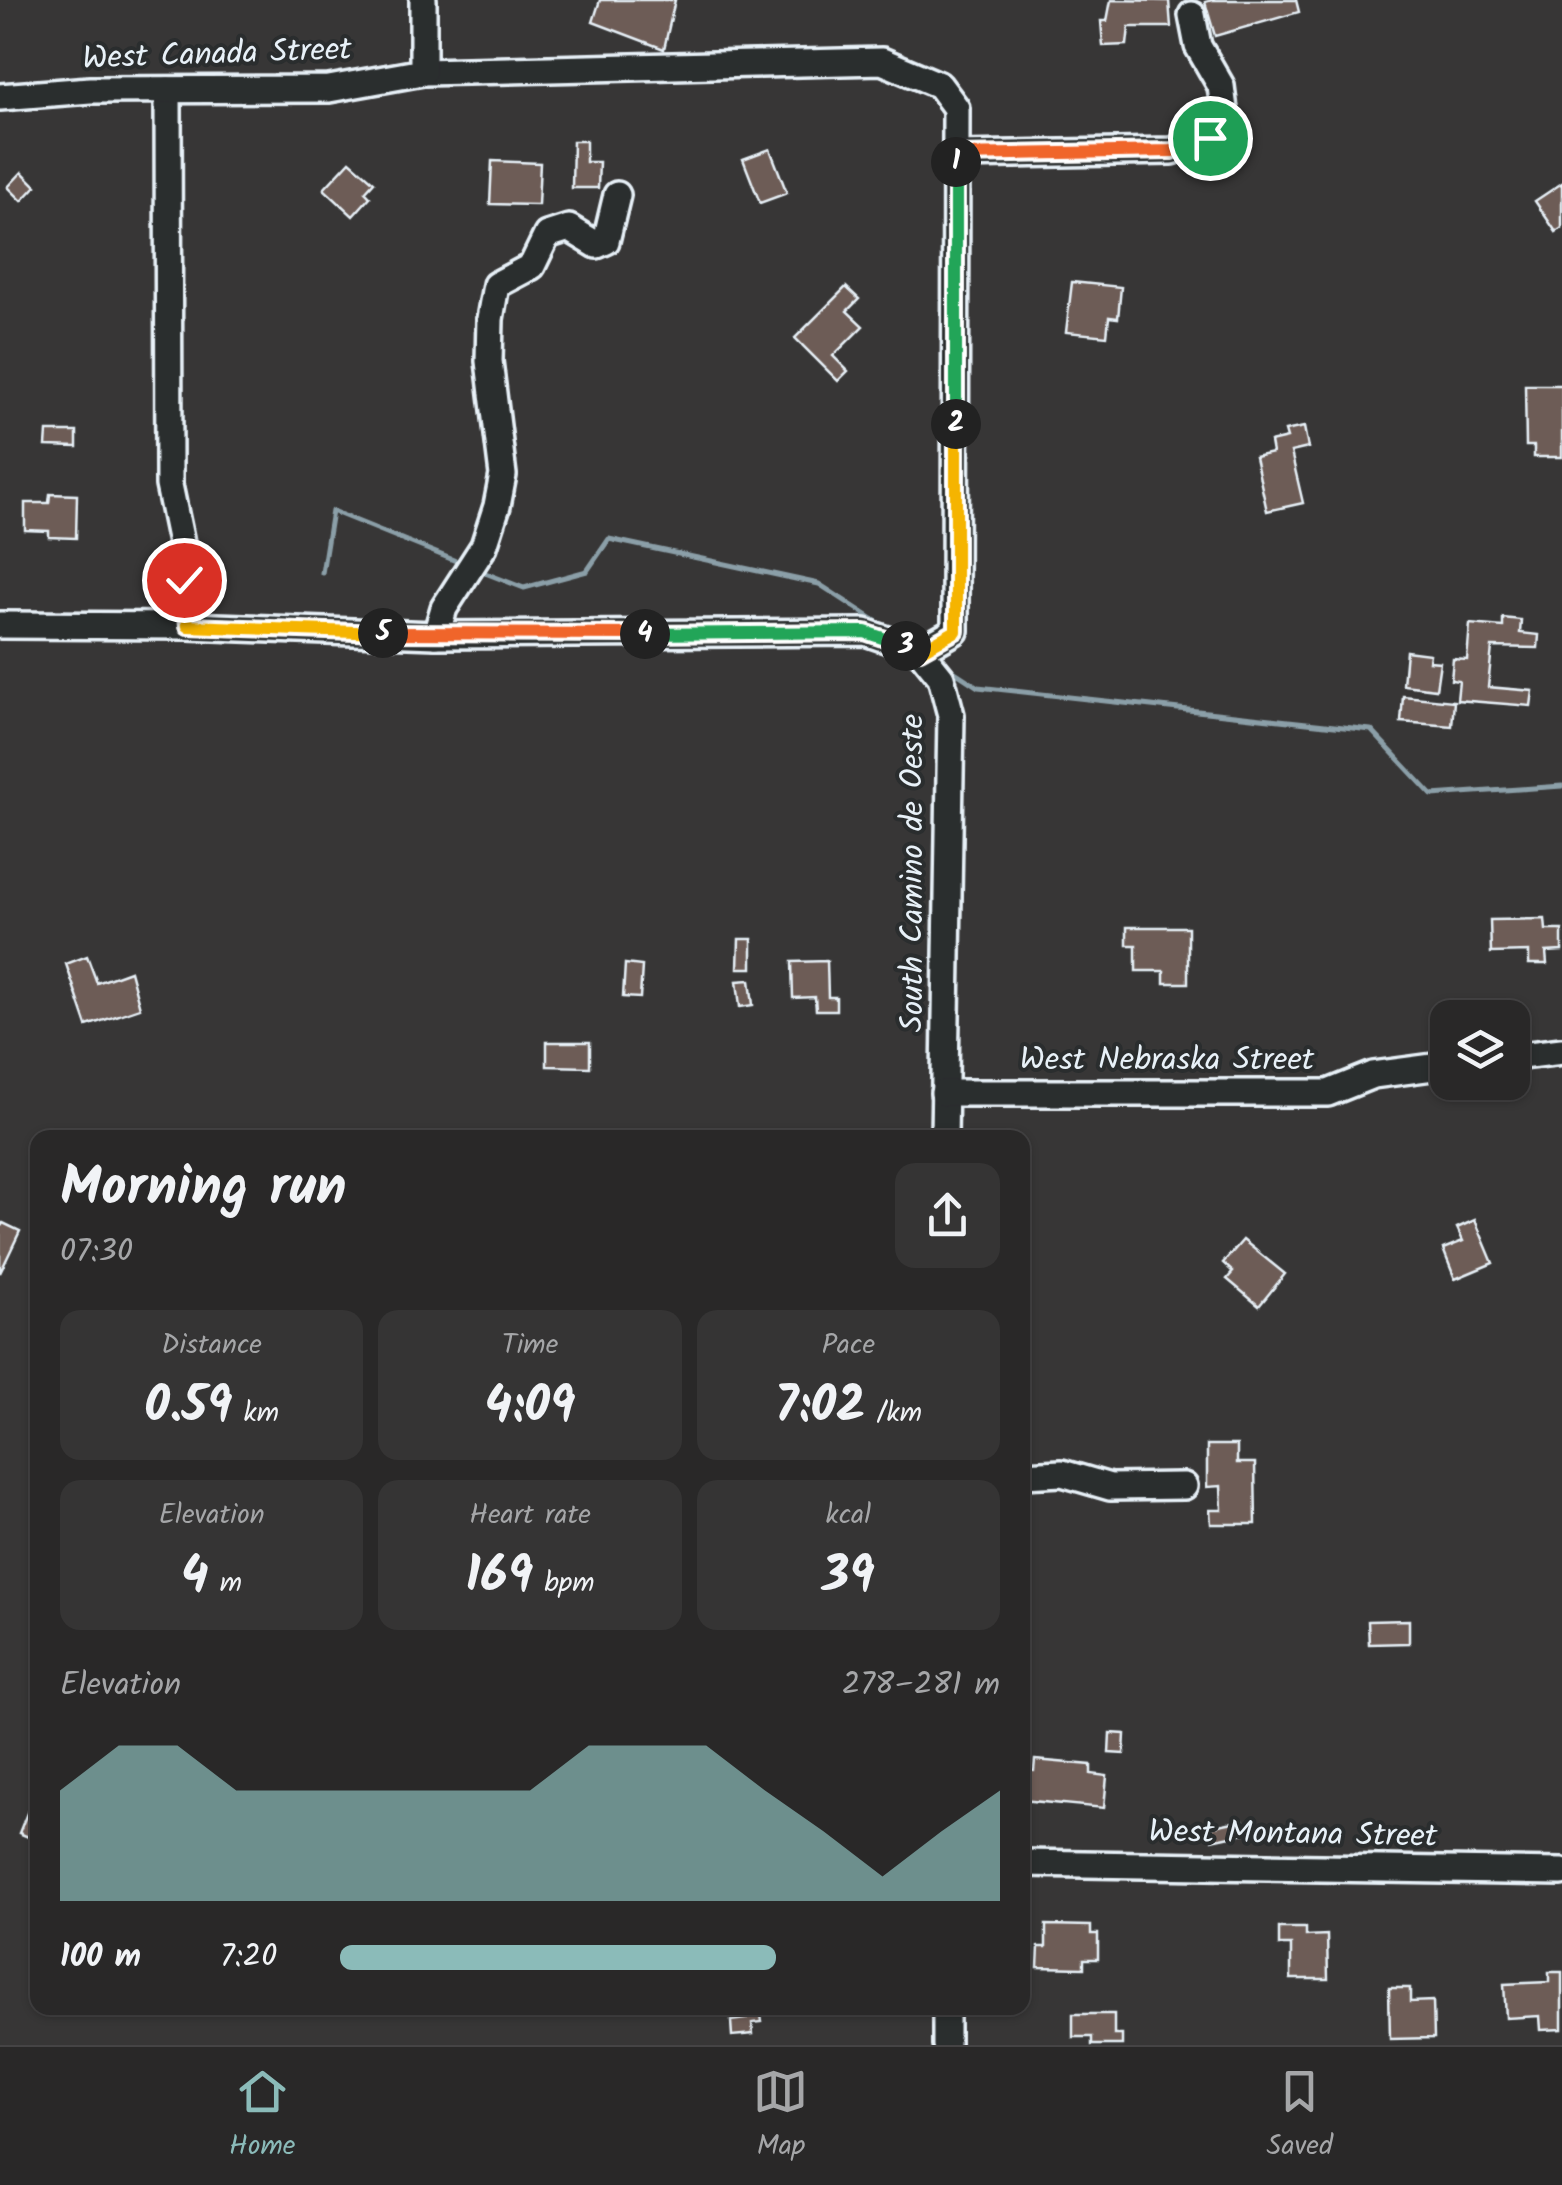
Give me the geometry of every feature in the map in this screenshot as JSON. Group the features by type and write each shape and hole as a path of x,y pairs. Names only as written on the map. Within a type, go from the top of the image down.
{"street":[{"path":"0,625 436,634 865,632 920,651 956,631 956,108 939,85 882,60 423,72 422,0"},
{"path":"956,155 1172,151 1210,138 1225,118 1222,86 1198,46 1192,14"},
{"name":"West Canada Street","path":"0,97 90,90 329,89 423,72"},
{"path":"168,90 169,485 184,562 188,626"},
{"path":"436,634 444,608 473,569 498,506 503,475 489,361 496,286 532,266 548,235 569,228 597,245 606,241 617,195"},
{"name":"South Camino de Oeste","path":"920,651 941,677 951,714 944,1130"},
{"path":"1530,1055 1562,1051"},
{"name":"West Nebraska Street","path":"944,1094 1328,1094 1373,1075 1430,1067"},
{"path":"1030,1475 1062,1472 1110,1487 1184,1486"},
{"name":"West Montana Street","path":"1030,1863 1562,1872"},
{"path":"946,2015 946,2045"}],"building":[{"path":"600,0 675,0 664,49 593,22"},
{"path":"1111,0 1169,1 1171,27 1129,27 1127,45 1103,46 1101,21 1107,21"},
{"path":"1296,0 1299,12 1215,36 1205,2"},
{"path":"573,141 586,141 586,162 599,162 598,188 572,188"},
{"path":"770,149 787,193 760,203 743,159"},
{"path":"350,161 374,182 365,192 370,197 353,216 324,189"},
{"path":"492,161 540,163 538,205 490,204"},
{"path":"22,172 36,186 22,201 8,187"},
{"path":"1562,183 1562,228 1556,232 1535,201"},
{"path":"1072,282 1121,287 1118,318 1109,317 1107,336 1066,332"},
{"path":"846,287 859,299 847,311 863,326 833,356 848,371 838,381 795,338"},
{"path":"1525,385 1562,385 1562,457 1534,457 1534,446 1526,446"},
{"path":"1304,427 1308,448 1291,452 1303,503 1267,511 1255,457 1272,453 1270,442 1287,438 1285,431"},
{"path":"47,432 77,432 77,447 46,446"},
{"path":"50,494 77,495 76,538 49,537 49,531 25,530 25,503 49,503"},
{"path":"1503,618 1521,620 1520,633 1539,635 1538,648 1492,647 1488,687 1533,691 1531,706 1457,700 1459,681 1451,680 1453,659 1467,660 1470,624 1503,627"},
{"path":"1406,651 1430,654 1429,661 1440,662 1436,689 1403,685"},
{"path":"1403,696 1454,701 1452,726 1401,722"},
{"path":"1545,919 1546,930 1562,930 1562,951 1546,952 1547,964 1529,964 1529,952 1491,953 1490,920"},
{"path":"1127,927 1188,927 1188,983 1164,983 1164,971 1136,971 1136,945 1127,945"},
{"path":"739,939 752,939 752,968 738,968"},
{"path":"87,956 97,983 130,971 140,1008 87,1026 66,964"},
{"path":"827,961 828,997 836,997 836,1010 816,1010 815,997 793,998 792,962"},
{"path":"625,964 642,966 640,998 623,997"},
{"path":"750,980 753,1005 740,1007 737,981"},
{"path":"547,1042 590,1042 590,1067 547,1066"},
{"path":"1475,1220 1493,1263 1455,1279 1443,1249 1463,1241 1457,1228"},
{"path":"3,1223 20,1231 0,1273 0,1228"},
{"path":"1243,1240 1285,1274 1259,1306 1227,1279 1233,1272 1223,1263"},
{"path":"1207,1445 1237,1445 1237,1463 1255,1463 1256,1524 1211,1524 1210,1510 1222,1510 1221,1486 1207,1487"},
{"path":"1409,1620 1409,1643 1369,1644 1368,1621"},
{"path":"1110,1733 1125,1734 1124,1754 1109,1753"},
{"path":"1035,1760 1091,1765 1091,1774 1107,1776 1104,1808 1030,1801 1030,1771 1034,1771"},
{"path":"30,1806 30,1838 19,1833"},
{"path":"1243,1820 1245,1833 1212,1840 1209,1827"},
{"path":"1046,1925 1091,1926 1091,1934 1098,1934 1098,1959 1084,1959 1084,1968 1038,1967 1039,1947 1046,1947"},
{"path":"1279,1928 1306,1928 1306,1936 1327,1935 1328,1979 1291,1979 1291,1945 1279,1945"},
{"path":"1549,1972 1562,1972 1562,2029 1541,2030 1540,2016 1506,2018 1504,1984 1549,1982"},
{"path":"1389,1988 1410,1988 1410,2002 1433,2001 1434,2038 1390,2039"},
{"path":"1073,2014 1114,2014 1114,2035 1122,2035 1122,2045 1092,2045 1092,2037 1073,2037"},
{"path":"746,2015 761,2015 762,2022 752,2023 753,2034 732,2036 731,2021 746,2019"}],"waterway":[{"path":"322,573 332,511 461,563"},
{"path":"480,571 524,588 587,571 609,539 819,584 885,627"},
{"path":"949,668 978,687 1371,730 1432,795 1562,786"}],"route":[{"path":"184,580 188,626 436,634 865,632 920,651 956,631 956,155 1172,151 1210,138"}]}
